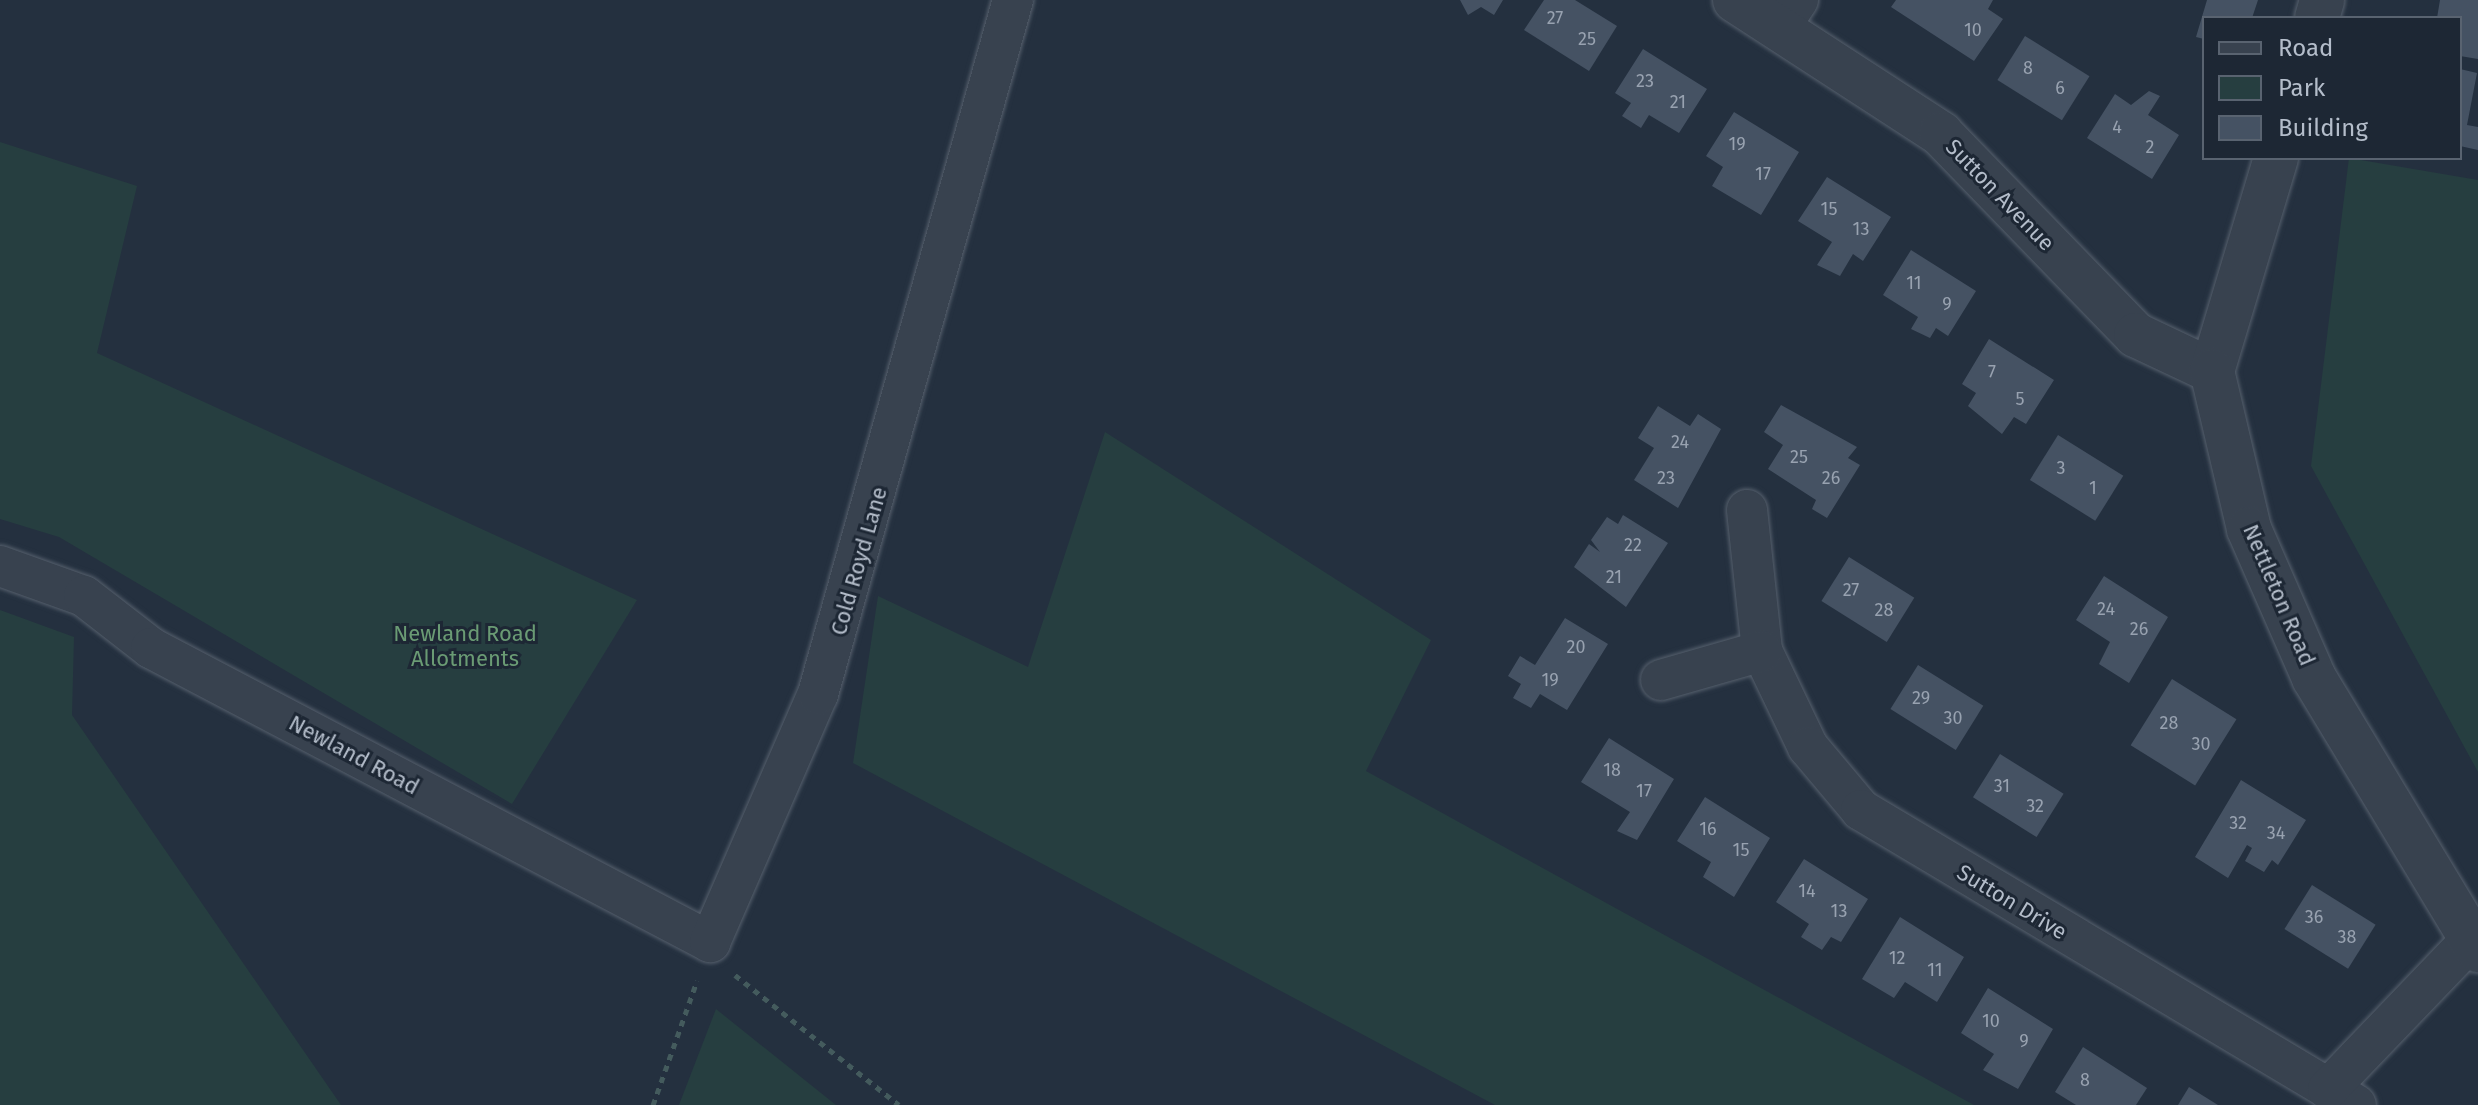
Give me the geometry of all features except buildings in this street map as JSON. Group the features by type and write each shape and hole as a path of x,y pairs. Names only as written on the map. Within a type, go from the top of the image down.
{"street":[{"name":"Cold Royd Lane","path":"710,942 823,680 1013,0"},
{"name":"Sutton Avenue","path":"1735,0 1788,14 1941,134 2136,335 2212,371"},
{"name":"Nettleton Road","path":"2275,160 2212,371 2249,529 2314,678 2474,945"},
{"name":"Sutton Drive","path":"1747,510 1762,651 1808,747 1861,810 2342,1097 2474,945"},
{"name":"Newland Road","path":"0,566 84,596 151,648 710,942"},
{"path":"1661,680 1762,651"}],"path":[{"path":"653,1105 710,942"},
{"path":"710,942 743,984 899,1105"}],"green space":[{"name":"Newland Road Allotments","path":"0,142 137,186 97,353 637,600 512,804 59,537 0,519"},
{"path":"2349,160 2478,180 2478,772 2311,466"},
{"path":"1105,432 1431,640 1366,771 1974,1105 1495,1105 853,763 878,596 1028,667"},
{"path":"0,610 74,637 72,715 341,1105 0,1105"},
{"path":"716,1009 836,1105 679,1105"}]}
